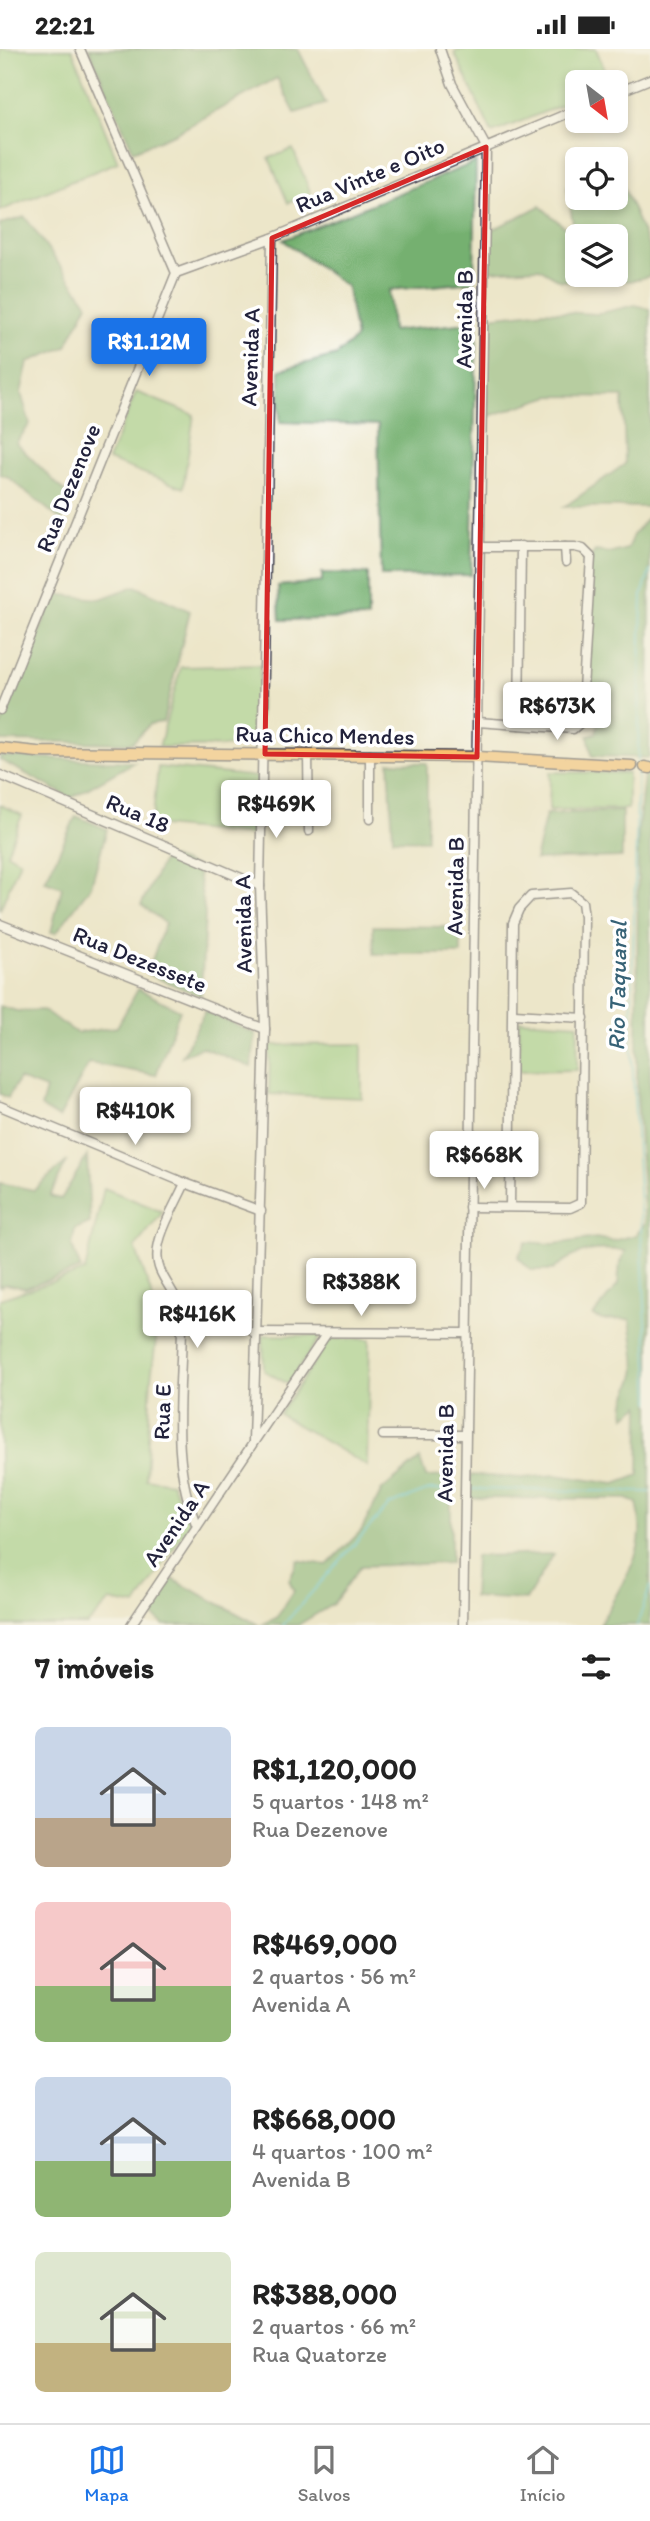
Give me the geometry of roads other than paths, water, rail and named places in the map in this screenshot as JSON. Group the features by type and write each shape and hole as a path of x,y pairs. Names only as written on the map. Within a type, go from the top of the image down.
{"main road":[{"name":"Rua Chico Mendes","path":"0,748 37,752 477,757 632,767"}],"street":[{"path":"80,49 166,254 177,273"},
{"path":"440,49 452,83 486,147"},
{"path":"628,88 650,79"},
{"name":"Rua Vinte e Oito","path":"177,273 272,238 565,114"},
{"name":"Avenida B","path":"463,1625 486,147"},
{"name":"Avenida A","path":"253,1441 253,1332 261,1210 265,1029 260,886 265,754 267,406 272,238"},
{"name":"Rua Dezenove","path":"0,710 177,273"},
{"path":"519,725 521,546"},
{"path":"478,722 573,729 581,722 591,557 583,549 565,547 480,547"},
{"path":"565,547 566,562"},
{"path":"308,754 309,831"},
{"path":"370,755 370,819"},
{"name":"Rua Chico Mendes","path":"632,767 647,767"},
{"name":"Rua 18","path":"0,775 260,886"},
{"path":"469,1207 570,1208 581,1203 584,908 578,896 571,893 531,896 519,909 513,923 510,1207"},
{"name":"Rua Dezessete","path":"0,924 265,1029"},
{"path":"514,1014 584,1018"},
{"path":"0,1106 185,1183 261,1210"},
{"name":"Rua E","path":"185,1183 157,1254 159,1269 174,1293 182,1314 179,1459 186,1498 197,1526"},
{"path":"253,1332 467,1333"},
{"name":"Avenida A","path":"131,1625 327,1333"},
{"path":"383,1435 464,1435"}],"waterway":[{"name":"Rio Taquaral","path":"650,571 642,595 631,1036 650,1402"},
{"path":"470,1489 650,1492"},
{"path":"283,1625 389,1505 429,1490 453,1490"},
{"name":"Rio Taquaral","path":"637,1625 650,1587"}]}
